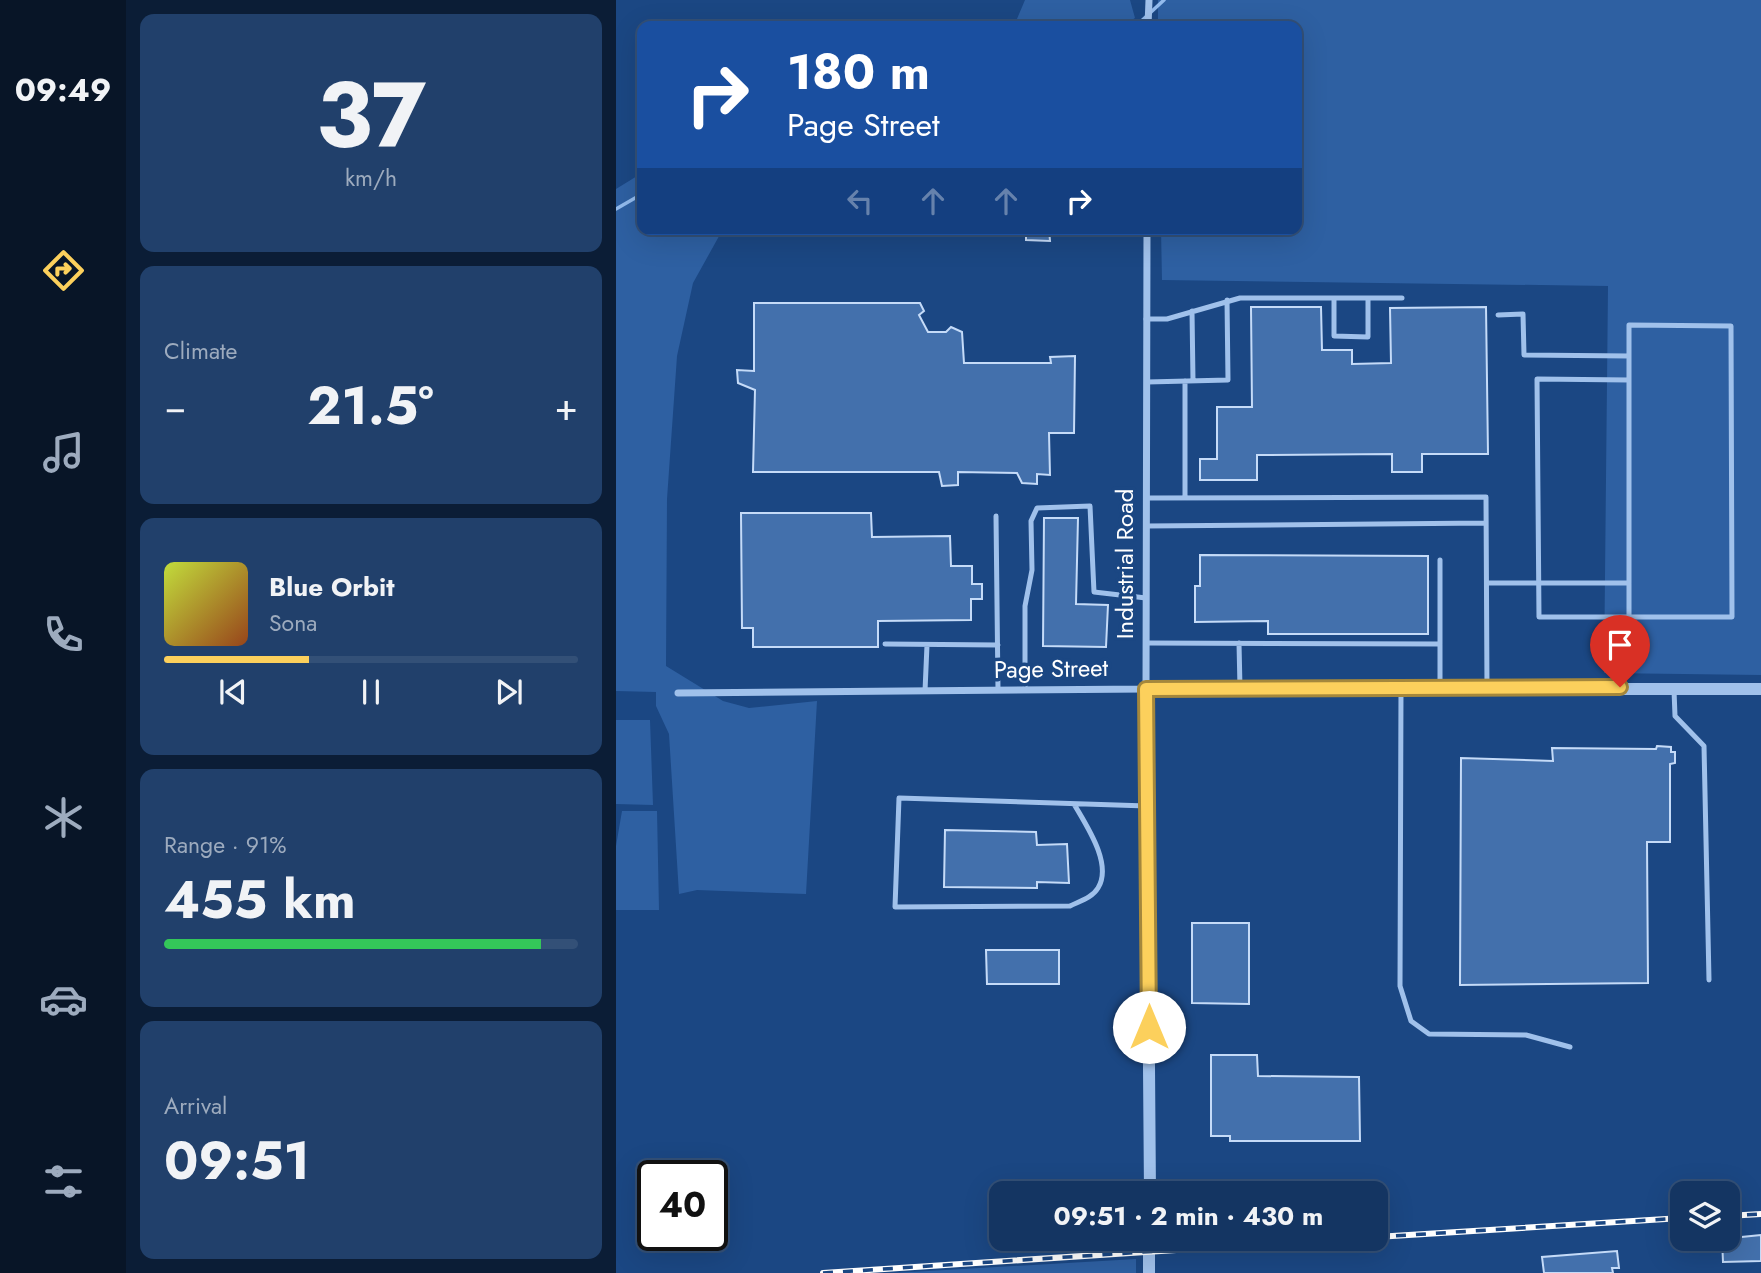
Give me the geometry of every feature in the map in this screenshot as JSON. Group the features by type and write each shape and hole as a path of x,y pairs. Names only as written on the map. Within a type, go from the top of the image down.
{"street":[{"path":"1148,21 1149,0"},
{"name":"Industrial Road","path":"1147,235 1146,689 1150,1181"},
{"name":"Page Street","path":"678,693 1240,688 1761,689"},
{"path":"1149,1251 1149,1273"}],"lane":[{"path":"1334,298 1334,336 1345,337 1368,337 1368,298"},
{"path":"1146,319 1167,319 1227,300 1402,298"},
{"path":"1147,382 1228,380 1227,300"},
{"path":"1192,311 1193,381"},
{"path":"1498,315 1523,314 1524,355 1629,356"},
{"path":"1629,380 1537,379 1539,617 1629,618 1732,617 1731,326 1629,325 1629,356 1629,380 1629,618"},
{"path":"1185,381 1185,498"},
{"path":"1147,498 1486,497 1487,688"},
{"path":"1025,690 1025,606 1032,570 1031,521 1037,508 1090,506 1094,592 1146,598"},
{"path":"996,516 998,690"},
{"path":"1146,526 1486,523"},
{"path":"1440,560 1440,688"},
{"path":"1487,583 1629,583"},
{"path":"1146,643 1440,644"},
{"path":"1239,643 1240,688"},
{"path":"885,644 998,645"},
{"path":"925,691 928,645"},
{"path":"1674,687 1675,716 1704,746 1709,980"},
{"path":"1401,688 1400,986 1411,1021 1429,1034 1527,1035 1570,1047"},
{"path":"1074,804 1103,868 1100,886 1092,895 1070,906 895,907 899,799 1147,806"}],"shaded area":[{"path":"1025,0 1130,0 1135,18 1130,21 1016,21"},
{"path":"1158,0 1761,0 1761,675 1604,673 1608,286 1162,280 1161,235 1302,235 1302,21 1158,21"},
{"path":"637,176 637,235 720,235 693,283 677,356 667,499 666,666 723,701 749,708 817,701 806,894 697,890 679,894 669,734 656,706 656,692 616,691 616,189"},
{"path":"616,720 650,720 653,805 616,804"},
{"path":"622,811 657,811 659,910 616,910 616,846"},
{"path":"1136,1259 1136,1273 894,1273"}],"building":[{"path":"1026,235 1050,235 1050,241 1026,240"},
{"path":"754,303 920,303 924,311 919,315 928,332 946,332 951,327 962,332 964,363 1051,363 1050,357 1075,356 1074,433 1049,433 1050,475 1037,474 1037,484 1022,483 1017,473 958,472 958,485 942,486 939,472 753,472 755,390 738,383 737,370 754,371"},
{"path":"1251,307 1321,307 1322,350 1352,350 1352,364 1391,363 1390,308 1486,307 1488,454 1422,454 1422,472 1392,472 1392,454 1257,455 1257,480 1200,480 1200,459 1217,459 1217,407 1252,407"},
{"path":"741,513 871,513 872,537 950,536 951,566 972,566 972,584 982,584 982,599 971,599 971,620 878,621 878,647 753,647 753,628 742,628"},
{"path":"1044,518 1078,518 1076,604 1108,605 1106,647 1043,646"},
{"path":"1200,555 1428,556 1428,634 1268,634 1268,621 1195,622 1195,586 1200,586"},
{"path":"1657,746 1671,747 1671,752 1675,752 1675,763 1670,764 1670,842 1647,842 1648,983 1460,985 1461,758 1553,761 1552,748 1656,749"},
{"path":"945,830 1036,832 1037,845 1067,844 1069,883 1037,882 1037,888 944,887"},
{"path":"1192,923 1249,923 1249,1004 1192,1003"},
{"path":"986,950 1059,950 1059,984 987,984"},
{"path":"1211,1055 1257,1055 1258,1076 1359,1077 1360,1141 1230,1141 1230,1136 1211,1136"},
{"path":"1761,1235 1761,1261 1723,1262 1723,1251 1740,1251 1740,1237"},
{"path":"1617,1251 1619,1268 1612,1268 1613,1273 1544,1273 1542,1257"}],"waterway":[{"path":"1141,21 1164,0"},
{"path":"616,209 637,197"}],"railway":[{"path":"1740,1215 1761,1214"},
{"path":"1388,1236 1670,1219"},
{"path":"823,1273 1159,1251"}],"route":[{"path":"1149,1027 1146,689 1620,687"}]}
